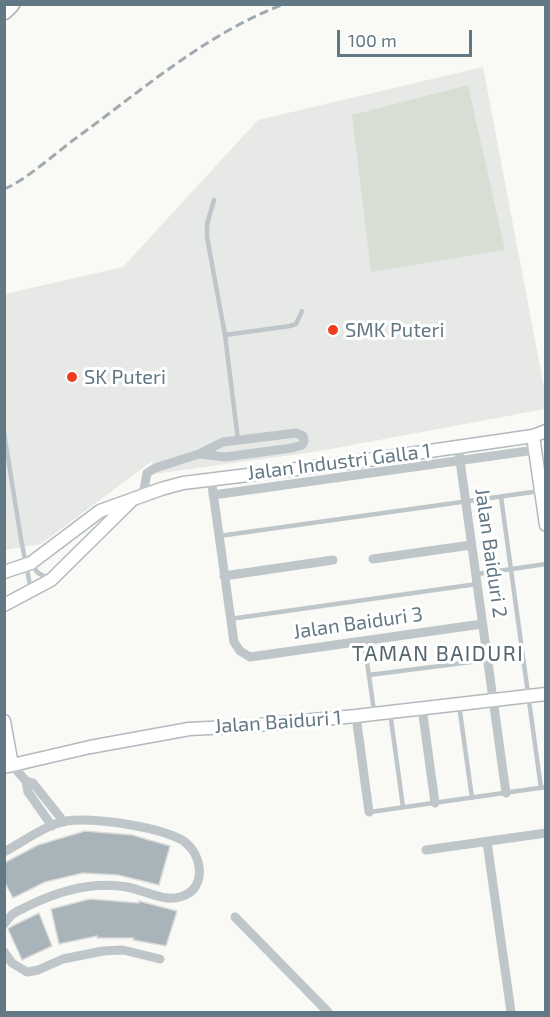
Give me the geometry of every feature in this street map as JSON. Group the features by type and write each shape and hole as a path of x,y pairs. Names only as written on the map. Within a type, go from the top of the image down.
{"highway":[{"path":"4,10 11,4"}],"main road":[{"name":"Jalan Industri Galla 1","path":"29,564 100,511 183,483 354,462 533,436 546,431"},
{"path":"533,436 546,525"},
{"path":"4,605 51,580 138,497"},
{"path":"4,572 29,564"},
{"name":"Jalan Baiduri 1","path":"8,766 90,747 189,729 356,716 546,694"},
{"path":"4,721 8,766"}],"street":[{"path":"138,497 147,473 177,460 199,454 223,442 296,433 303,436 304,441 302,445 292,448 225,457 199,454"},
{"name":"Jalan Baiduri 2","path":"458,446 506,793"},
{"path":"213,495 535,450"},
{"path":"211,478 230,619"},
{"path":"373,559 471,545"},
{"path":"224,576 333,560"},
{"name":"Jalan Baiduri 3","path":"230,619 234,642 240,651 250,657 482,624"},
{"path":"422,708 435,803"},
{"path":"356,716 369,812"},
{"path":"8,766 26,782 33,783 64,822"},
{"path":"26,782 28,792 52,826"},
{"path":"4,852 64,822 84,820 141,826 180,838 194,852 200,865 200,878 192,892 171,899 108,885 85,887 44,898 13,914 4,924"},
{"path":"426,850 546,833"},
{"path":"487,842 511,1012"},
{"path":"235,917 328,1012"},
{"path":"4,952 12,963 27,972 38,970 63,959 103,951 123,950 160,959"}],"lane":[{"path":"214,200 207,224 207,237 225,335 238,440"},
{"path":"225,335 290,326 296,324 302,311"},
{"path":"4,433 32,591"},
{"path":"219,536 541,491"},
{"path":"369,812 543,788 501,497"},
{"path":"29,564 51,580"},
{"path":"230,619 476,579 510,569 546,564"},
{"path":"364,641 374,714"},
{"path":"369,675 488,660"},
{"path":"459,704 472,798"},
{"path":"390,712 403,807"}],"shaded area":[{"name":"SMK Puteri","path":"483,67 545,393 545,409 320,451 154,474 152,461 41,544 5,550 5,294 123,267 258,120"},
{"path":"468,85 505,250 371,272 352,115"}],"building":[{"path":"85,831 132,835 170,846 159,885 118,875 83,873 45,882 13,898 4,881 4,863 38,845"},
{"path":"90,899 139,903 139,901 177,911 166,946 133,940 134,938 97,938 97,936 59,944 51,909"},
{"path":"39,913 52,946 22,960 8,929"}],"railway":[{"path":"4,189 29,174 174,65 227,31 284,4"}],"place":[{"name":"SMK Puteri","path":"333,330"},
{"name":"SK Puteri","path":"72,377"}],"district":[{"name":"TAMAN BAIDURI","path":"438,654"}]}
